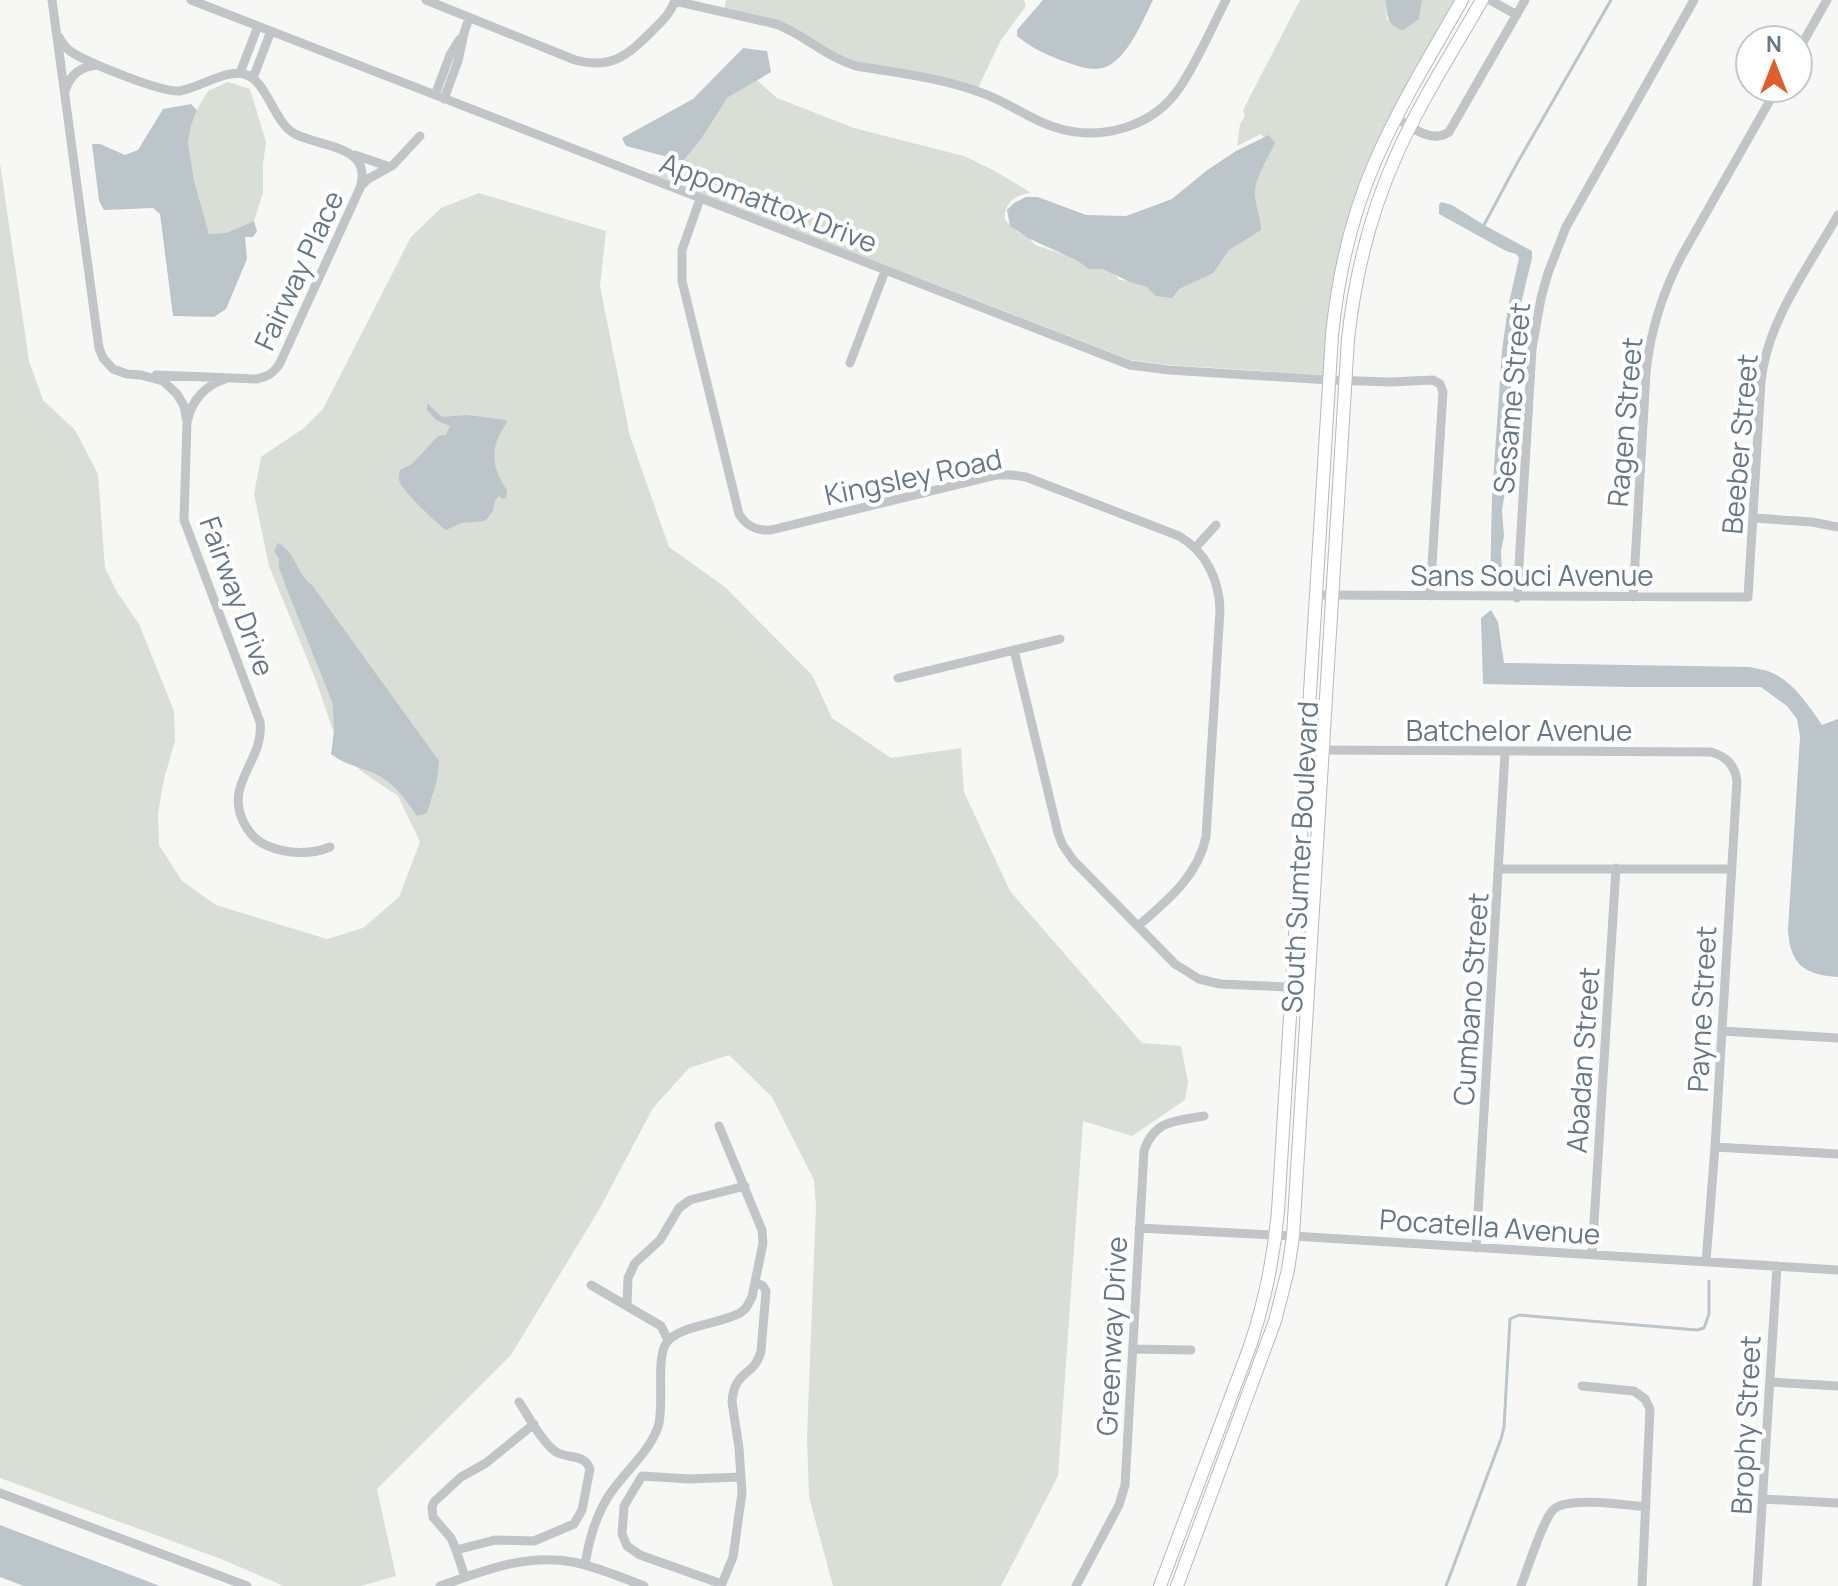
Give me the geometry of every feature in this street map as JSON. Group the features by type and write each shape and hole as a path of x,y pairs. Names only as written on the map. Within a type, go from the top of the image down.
{"main road":[{"name":"South Sumter Boulevard","path":"1160,1586 1255,1332 1267,1290 1276,1235 1329,380 1334,311 1342,264 1374,164 1462,0"},
{"name":"South Sumter Boulevard","path":"1177,1586 1270,1336 1283,1293 1293,1236 1346,380 1351,314 1361,258 1380,196 1410,126 1482,0"}],"street":[{"name":"Fairway Drive","path":"52,0 99,348 113,369 156,378 171,387 182,402 187,422 184,520 260,722 259,742 238,791 240,815 251,834 270,847 303,852 330,847"},
{"name":"Appomattox Drive","path":"191,0 1130,365 1329,380 1433,380 1442,388 1430,596"},
{"path":"426,0 575,60 601,63 616,60 634,49 669,13 675,0 771,22 791,30 839,60 856,66 975,90 1051,126 1089,134 1110,132 1134,124 1168,102 1185,79 1226,0"},
{"path":"1490,0 1517,15"},
{"path":"1396,118 1426,135 1442,137 1449,132 1525,0"},
{"name":"Sesame Street","path":"1517,598 1532,349 1548,273 1576,206 1694,0"},
{"path":"1813,24 1827,0"},
{"path":"439,97 450,55 464,33 469,18"},
{"path":"240,73 258,26"},
{"path":"55,27 59,39 68,50 97,65 175,91 233,73 253,78 271,31"},
{"path":"65,96 67,83 74,74 85,67 97,65"},
{"name":"Fairway Place","path":"253,78 290,131 390,167"},
{"name":"Ragen Street","path":"1633,597 1646,373 1655,320 1671,276 1768,104"},
{"path":"360,188 368,179 390,167 420,136"},
{"name":"Fairway Place","path":"141,375 263,378 277,368 360,188 362,168 358,159 349,153"},
{"name":"Kingsley Road","path":"700,199 682,250 682,281 739,514 749,525 771,530 997,475 1012,475 1026,477 1170,533 1195,548"},
{"name":"Beeber Street","path":"1748,597 1765,354 1778,320 1838,215"},
{"path":"850,363 885,271"},
{"path":"187,422 193,405 207,388 218,381 236,378"},
{"path":"1754,518 1796,520 1838,527"},
{"path":"1138,926 1190,876 1206,837 1220,601 1214,577 1195,548 1216,525"},
{"name":"Sans Souci Avenue","path":"1315,595 1748,597"},
{"path":"898,678 1060,639"},
{"path":"1014,650 1062,844 1073,860 1175,964 1199,979 1220,984 1308,988"},
{"name":"Batchelor Avenue","path":"1306,750 1711,752 1729,761"},
{"name":"Cumbano Street","path":"1476,1248 1505,752"},
{"name":"Payne Street","path":"1706,1262 1737,781 1729,761"},
{"name":"Abadan Street","path":"1592,1255 1616,868"},
{"path":"1500,869 1732,869"},
{"path":"1722,1031 1838,1038"},
{"name":"Greenway Drive","path":"1076,1586 1124,1490 1146,1143 1161,1126 1204,1116"},
{"path":"585,1565 602,1506 655,1435 661,1412 661,1354 668,1340 679,1333 740,1313 750,1301 763,1249 762,1230 719,1126"},
{"path":"1715,1147 1838,1154"},
{"path":"627,1305 628,1278 635,1263 660,1240 679,1208 690,1200 745,1186"},
{"name":"Pocatella Avenue","path":"1139,1228 1838,1270"},
{"name":"Brophy Street","path":"1757,1586 1777,1266"},
{"path":"741,1477 689,1479 642,1476 624,1506 622,1534 627,1546 640,1555 722,1585 733,1557 740,1517 741,1477 732,1393 739,1377 752,1368 760,1357 766,1291 755,1282"},
{"path":"591,1285 661,1326 668,1340"},
{"path":"1133,1349 1191,1350"},
{"path":"1770,1382 1838,1386"},
{"path":"1582,1386 1629,1389 1639,1393 1651,1415 1642,1586"},
{"path":"456,1550 495,1540 534,1541 574,1524 582,1510 590,1469 588,1464 582,1458 553,1450 519,1402"},
{"path":"465,1577 451,1538 433,1517 434,1502 461,1477 486,1463 534,1424"},
{"path":"612,1491 629,1498"},
{"path":"0,1493 247,1586"},
{"path":"585,1499 602,1506"},
{"path":"1763,1499 1838,1503"},
{"path":"1521,1586 1549,1515 1559,1505 1571,1502 1646,1507"},
{"path":"440,1586 501,1565 527,1560 558,1560 585,1565 644,1586"}],"shaded area":[{"path":"726,0 1024,0 1026,6 1001,40 976,92 847,62 786,28 724,11"},
{"path":"1043,0 1153,0 1126,50 1111,64 1093,69 1053,57 1017,36 1017,30"},
{"path":"1300,0 1385,0 1387,20 1419,19 1422,0 1457,0 1370,162 1325,375 1131,360 652,175 665,156 683,161 727,98 757,80 777,98 854,128 964,156 995,171 1031,193 1011,201 1005,220 1035,245 1071,257 1088,268 1111,268 1119,280 1144,282 1226,253 1253,231 1251,205 1267,141 1261,134 1237,146 1240,124 1245,116 1243,110"},
{"path":"1385,0 1422,0 1419,19 1403,30 1397,28 1389,19"},
{"path":"743,48 767,51 771,72 727,98 683,161 626,146 622,138 693,99"},
{"path":"228,82 250,89 266,142 263,193 254,221 226,233 209,234 194,180 188,142 191,126 208,91"},
{"path":"191,104 197,110 188,142 194,180 209,234 226,233 254,221 257,231 253,237 245,237 247,259 226,309 214,317 173,316 160,214 153,208 104,210 99,201 92,144 100,144 125,155 138,150 163,109"},
{"path":"1269,135 1275,143 1255,191 1261,230 1229,250 1213,273 1179,289 1172,298 1156,296 1147,287 1103,269 1089,269 1010,226 1007,210 1026,197 1038,197 1086,215 1126,216 1172,199 1236,151"},
{"path":"0,163 29,361 43,400 75,430 98,474 105,568 139,624 174,711 175,741 158,813 159,845 182,881 216,905 327,939 363,928 399,897 420,842 398,796 341,754 315,678 269,566 254,494 261,457 304,428 323,409 411,237 441,208 479,193 606,231 600,286 630,436 669,547 725,587 812,675 832,718 891,758 961,748 964,792 1010,891 1142,1043 1181,1046 1188,1082 1185,1100 1132,1136 1083,1121 1058,1476 1001,1586 833,1586 809,1497 807,1436 816,1206 814,1180 772,1097 729,1055 689,1068 653,1108 600,1208 511,1355 377,1489 396,1576 361,1586 284,1586 221,1559 0,1478"},
{"path":"1441,202 1452,205 1532,251 1512,365 1502,510 1502,573 1498,582 1490,584 1492,497 1502,350 1519,258 1439,214"},
{"path":"427,403 442,417 467,415 506,420 494,457 507,490 506,498 499,496 495,500 493,511 485,521 461,523 446,530 421,508 400,483 400,470 412,464 438,436 446,435 450,426 436,420 427,410"},
{"path":"278,543 289,552 302,575 439,761 427,813 417,816 389,783 375,773 331,754 333,704 279,567 274,551"},
{"path":"1491,610 1498,622 1504,663 1750,667 1768,671 1786,681 1822,725 1838,719 1838,977 1817,974 1801,966 1789,942 1800,737 1797,719 1787,706 1761,687 1483,684 1481,618"},
{"path":"0,1525 160,1586 24,1586 0,1577"}],"waterway":[{"path":"1484,225 1611,0"},
{"path":"1446,1586 1504,1427 1510,1319 1519,1315 1697,1330 1704,1328 1709,1314 1709,1281"}]}
